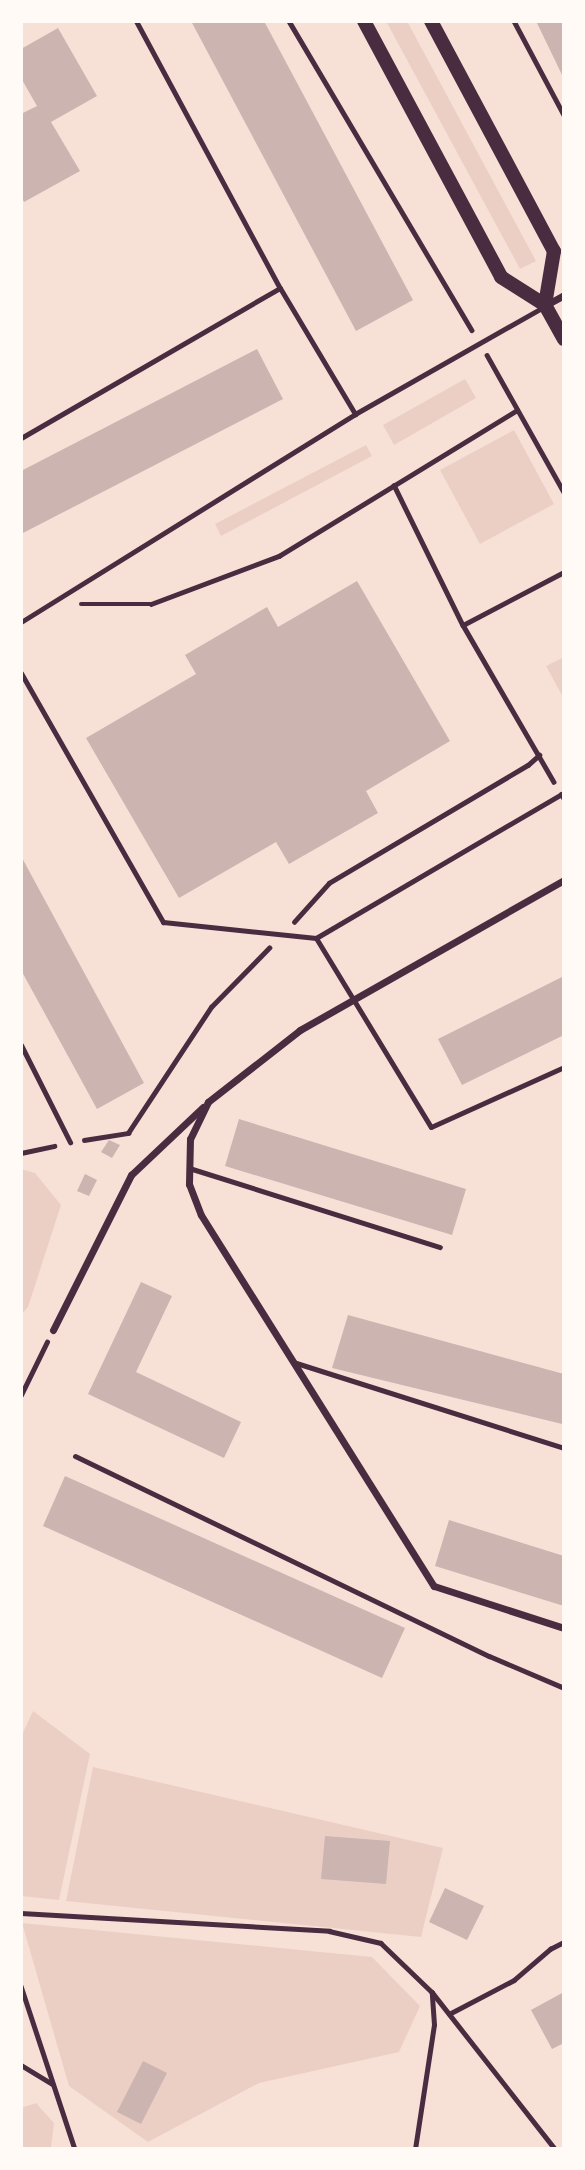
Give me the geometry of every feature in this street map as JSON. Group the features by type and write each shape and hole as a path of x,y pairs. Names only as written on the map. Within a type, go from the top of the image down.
{"main road":[{"path":"364,21 501,277 545,305 564,339"},
{"path":"430,21 554,251 545,305"}],"street":[{"path":"545,305 564,295"},
{"path":"53,1330 131,1175 208,1102 300,1030 564,880"},
{"path":"208,1102 190,1139 189,1184 201,1215 433,1587 564,1628"}],"lane":[{"path":"136,21 280,288 355,414"},
{"path":"21,438 280,288"},
{"path":"21,622 355,414 545,305"},
{"path":"21,673 163,922 316,938 563,797"},
{"path":"316,938 431,1127 564,1068"},
{"path":"21,1045 70,1142"},
{"path":"189,1168 440,1247"},
{"path":"293,1362 564,1448"},
{"path":"75,1455 489,1656 564,1688"}],"path":[{"path":"289,21 480,342 564,492"},
{"path":"514,21 564,115"},
{"path":"51,604 150,604 279,556 517,410"},
{"path":"394,485 463,625 563,797"},
{"path":"463,625 564,572"},
{"path":"128,1133 211,1007 329,883 528,765 538,755"},
{"path":"21,1395 53,1330"},
{"path":"21,1913 329,1931 381,1943 432,1992 555,2149"},
{"path":"449,2014 514,1980 550,1949 564,1942"},
{"path":"21,1986 75,2149"},
{"path":"415,2149 434,2025 432,1992"},
{"path":"21,2065 53,2084"}],"shaded area":[{"path":"386,21 407,21 536,261 520,269"},
{"path":"465,379 476,398 394,445 383,425"},
{"path":"514,430 554,504 480,544 440,470"},
{"path":"366,445 372,456 221,536 215,524"},
{"path":"564,657 564,699 546,666"},
{"path":"21,1169 35,1173 61,1205 28,1307 21,1315"},
{"path":"33,1711 90,1754 59,1900 21,1896 21,1737"},
{"path":"93,1767 443,1848 421,1937 66,1901"},
{"path":"22,1923 372,1957 420,2006 399,2052 259,2083 148,2142 69,2086"},
{"path":"36,2103 54,2123 51,2147 21,2149 21,2108"}],"building":[{"path":"191,21 264,21 413,300 356,331"},
{"path":"536,21 564,21 564,79"},
{"path":"58,28 97,96 51,122 80,171 24,202 21,196 21,114 37,106 21,78 21,49"},
{"path":"257,349 283,399 21,534 21,471"},
{"path":"357,581 450,741 366,791 378,813 289,864 276,842 179,898 86,738 196,674 185,655 267,607 278,627"},
{"path":"21,856 144,1083 97,1109 21,970"},
{"path":"564,976 564,1035 462,1085 438,1039"},
{"path":"239,1119 466,1189 452,1235 225,1166"},
{"path":"109,1140 120,1145 112,1158 101,1152"},
{"path":"85,1174 97,1180 89,1196 77,1191"},
{"path":"141,1282 172,1296 136,1372 241,1422 224,1458 88,1394"},
{"path":"348,1315 564,1374 562,1424 332,1368"},
{"path":"65,1476 405,1628 382,1678 43,1526"},
{"path":"449,1520 564,1556 564,1606 435,1566"},
{"path":"325,1836 390,1841 386,1884 321,1879"},
{"path":"445,1888 484,1906 467,1940 429,1922"},
{"path":"564,1992 564,2043 552,2049 531,2010"},
{"path":"143,2061 167,2073 141,2124 117,2112"}]}
